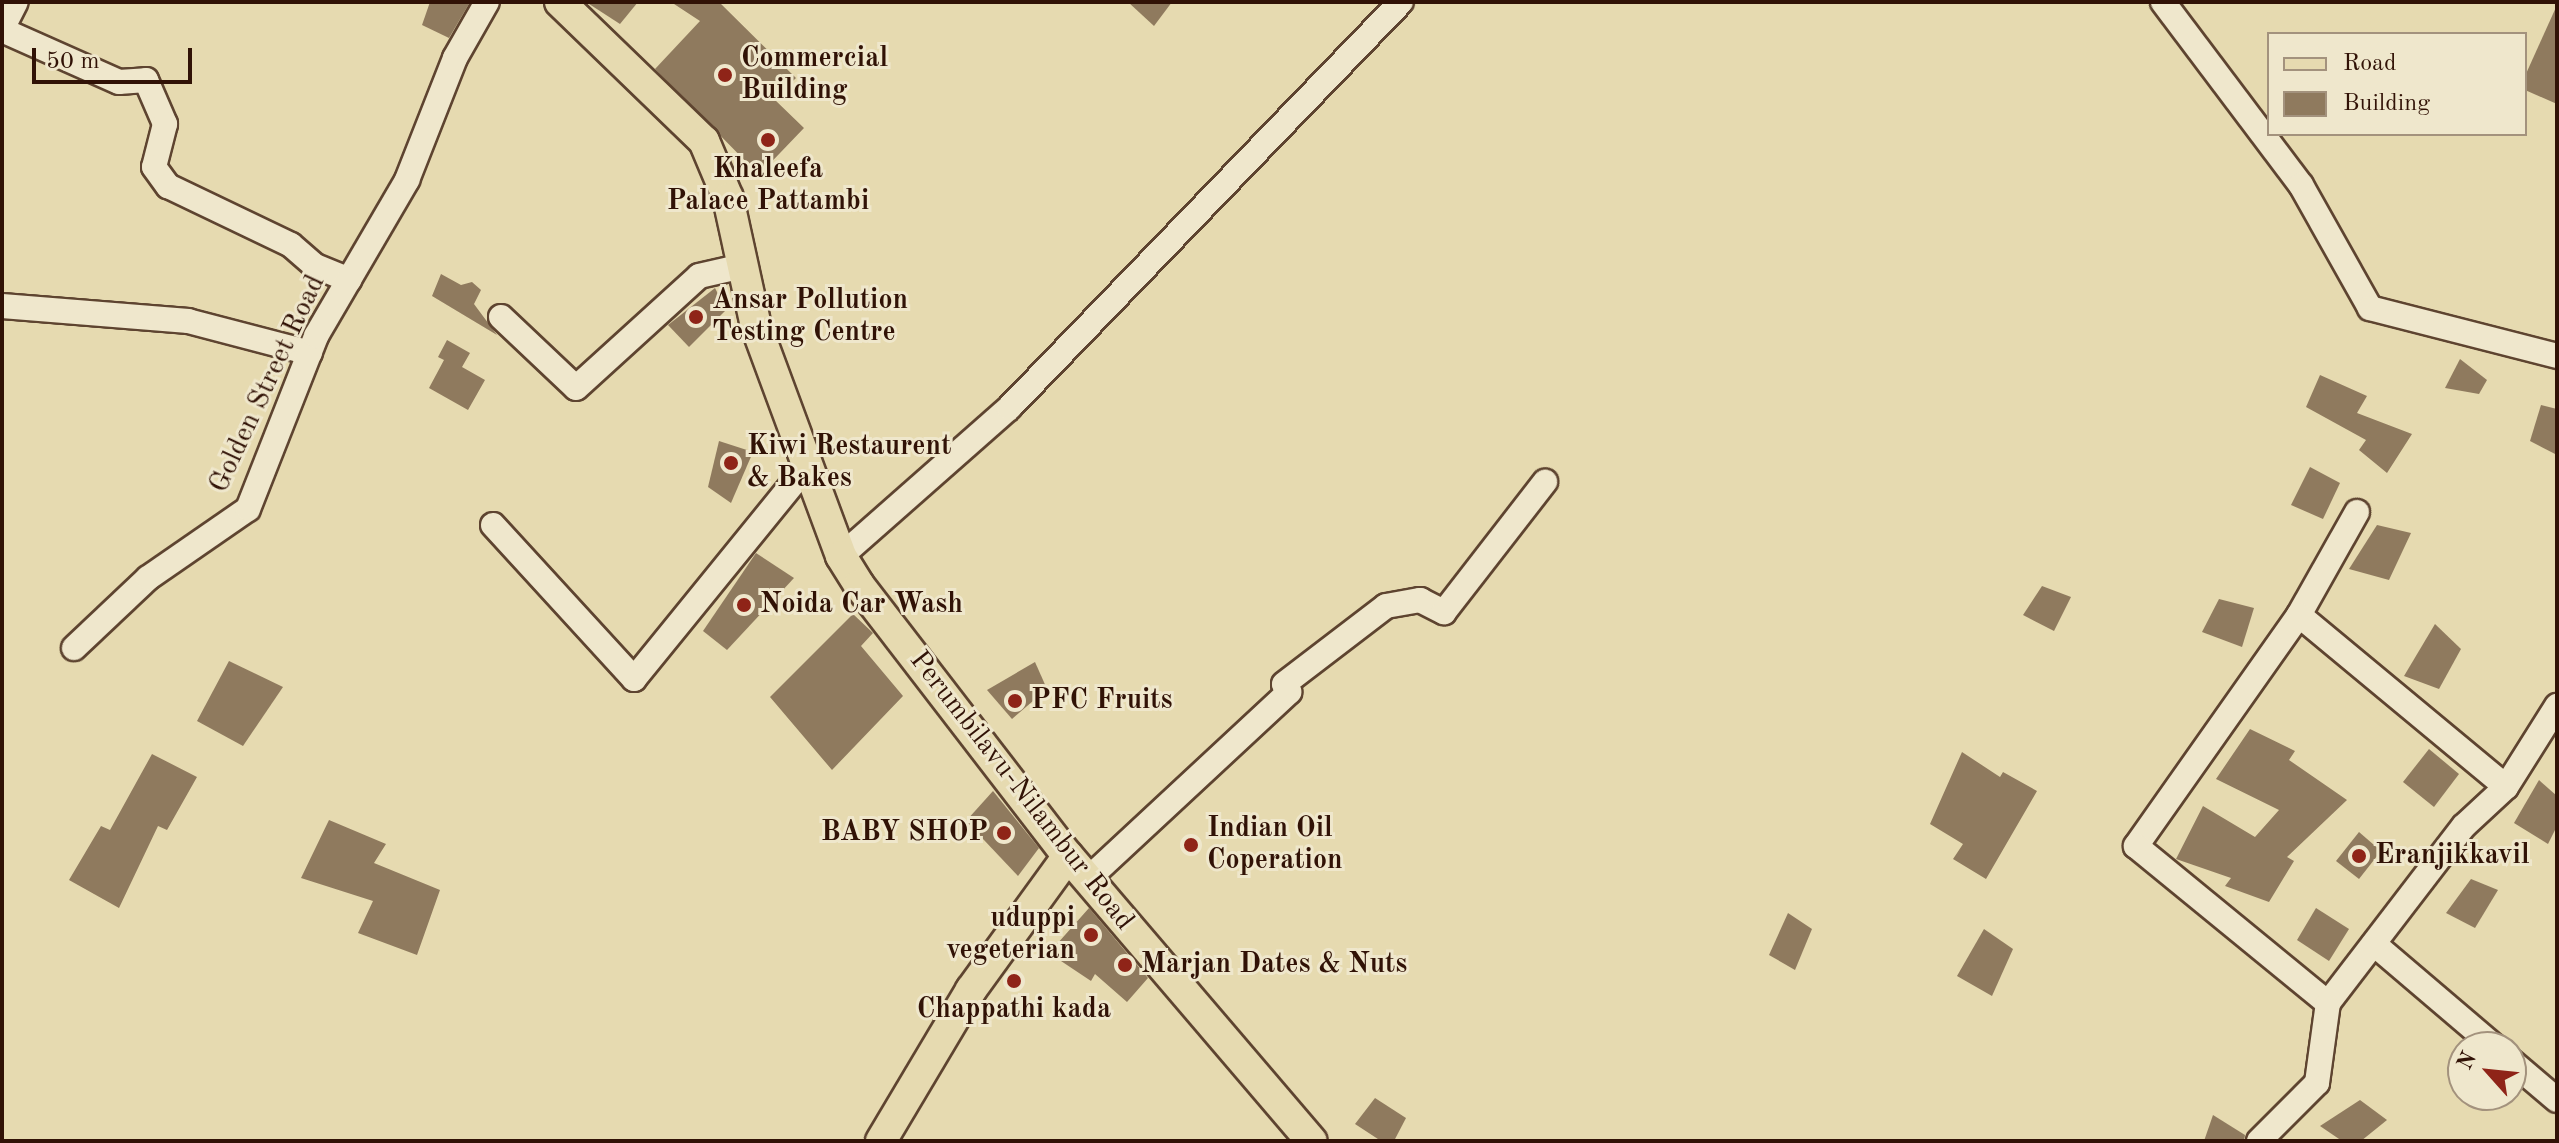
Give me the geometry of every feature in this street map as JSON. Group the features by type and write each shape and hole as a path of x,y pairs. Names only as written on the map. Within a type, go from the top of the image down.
{"main road":[{"name":"Perumbilavu-Nilambur Road","path":"560,2 704,141 728,198 756,326 841,556 1068,856 1311,1141"},
{"path":"881,1141 971,990 1068,856"}],"street":[{"path":"16,2 2,30 119,82 146,80 165,124 154,167 168,186 291,245 315,266 349,280"},
{"name":"Golden Street Road","path":"74,648 148,578 248,509 310,353 407,180 455,58 487,2"},
{"path":"841,556 1009,408 1401,2"},
{"path":"2163,2 2301,185 2370,308 2557,356"},
{"path":"501,317 576,388 699,276 743,266"},
{"path":"2,306 188,321 310,353"},
{"path":"493,525 634,679 808,465"},
{"path":"1088,879 1289,692 1284,684 1386,606 1420,600 1444,612 1545,482"},
{"path":"2328,1003 2136,846 2299,615 2357,512"},
{"path":"2299,615 2506,787"},
{"path":"2259,1141 2317,1083 2328,1003 2464,826 2506,787 2557,706"},
{"path":"2374,944 2476,1031"},
{"path":"2527,1075 2557,1100"}],"building":[{"path":"430,2 470,2 449,38 422,25"},
{"path":"586,2 638,2 620,24"},
{"name":"Commercial Building","path":"671,2 719,2 796,78 774,99 804,128 759,175 655,69 700,21"},
{"path":"1128,2 1172,2 1154,26"},
{"path":"2557,5 2557,104 2527,91 2527,72"},
{"path":"441,274 461,285 472,282 481,290 474,304 497,335 432,296"},
{"name":"Ansar Pollution Testing Centre","path":"715,288 726,310 689,347 668,325"},
{"path":"447,340 470,353 462,367 485,380 468,410 429,388 444,360 438,357"},
{"path":"2460,359 2487,380 2479,394 2445,388"},
{"path":"2320,375 2367,396 2357,413 2412,434 2387,473 2359,450 2366,440 2306,407"},
{"path":"2541,405 2557,409 2557,455 2530,441"},
{"name":"Kiwi Restaurent & Bakes","path":"719,441 753,452 731,503 708,487"},
{"path":"2310,467 2340,483 2323,519 2291,505"},
{"path":"2377,525 2411,533 2389,580 2349,569"},
{"name":"Noida Car Wash","path":"756,553 794,578 727,650 703,631"},
{"path":"2042,586 2071,597 2054,631 2023,615"},
{"path":"2219,599 2254,608 2242,647 2202,632"},
{"path":"853,614 873,633 861,646 903,696 832,770 770,697"},
{"path":"2435,624 2461,649 2439,689 2404,676"},
{"path":"229,661 283,687 243,746 197,721"},
{"name":"PFC Fruits","path":"1035,662 1047,689 1012,719 987,690"},
{"path":"2250,729 2295,751 2289,760 2347,800 2287,857 2294,861 2269,902 2225,886 2231,878 2176,859 2203,806 2255,837 2279,810 2216,779"},
{"path":"2429,749 2459,774 2434,807 2403,782"},
{"path":"1962,752 2000,777 2003,772 2037,791 1986,879 1953,859 1963,844 1930,824"},
{"path":"152,754 197,777 167,830 158,826 119,908 69,880 101,826 110,830"},
{"path":"2539,780 2557,796 2557,826 2548,844 2514,823"},
{"name":"BABY SHOP","path":"993,791 1039,848 1018,876 966,821"},
{"path":"329,820 386,844 374,863 440,890 417,955 358,933 373,901 301,878"},
{"name":"Eranjikkavil","path":"2359,832 2381,851 2359,879 2336,861"},
{"path":"2471,879 2498,890 2475,928 2446,913"},
{"name":"uduppi vegeterian","path":"1089,908 1148,978 1127,1002 1095,974 1091,981 1049,953"},
{"path":"2316,908 2349,929 2329,961 2297,940"},
{"path":"1788,913 1812,929 1795,970 1769,955"},
{"path":"1984,929 2013,949 1992,996 1957,976"},
{"path":"1375,1098 1406,1118 1394,1141 1381,1141 1355,1124"},
{"path":"2360,1100 2387,1120 2361,1141 2342,1141 2320,1126"},
{"path":"2213,1115 2245,1135 2244,1141 2204,1141"}],"place":[{"name":"Commercial Building","path":"725,75"},
{"name":"Khaleefa Palace Pattambi","path":"768,140"},
{"name":"Ansar Pollution Testing Centre","path":"696,317"},
{"name":"Kiwi Restaurent & Bakes","path":"731,463"},
{"name":"Noida Car Wash","path":"744,605"},
{"name":"PFC Fruits","path":"1015,701"},
{"name":"BABY SHOP","path":"1004,833"},
{"name":"Indian Oil Coperation","path":"1191,845"},
{"name":"Eranjikkavil","path":"2359,856"},
{"name":"uduppi vegeterian","path":"1091,935"},
{"name":"Marjan Dates & Nuts","path":"1125,965"},
{"name":"Chappathi kada","path":"1014,981"}]}
